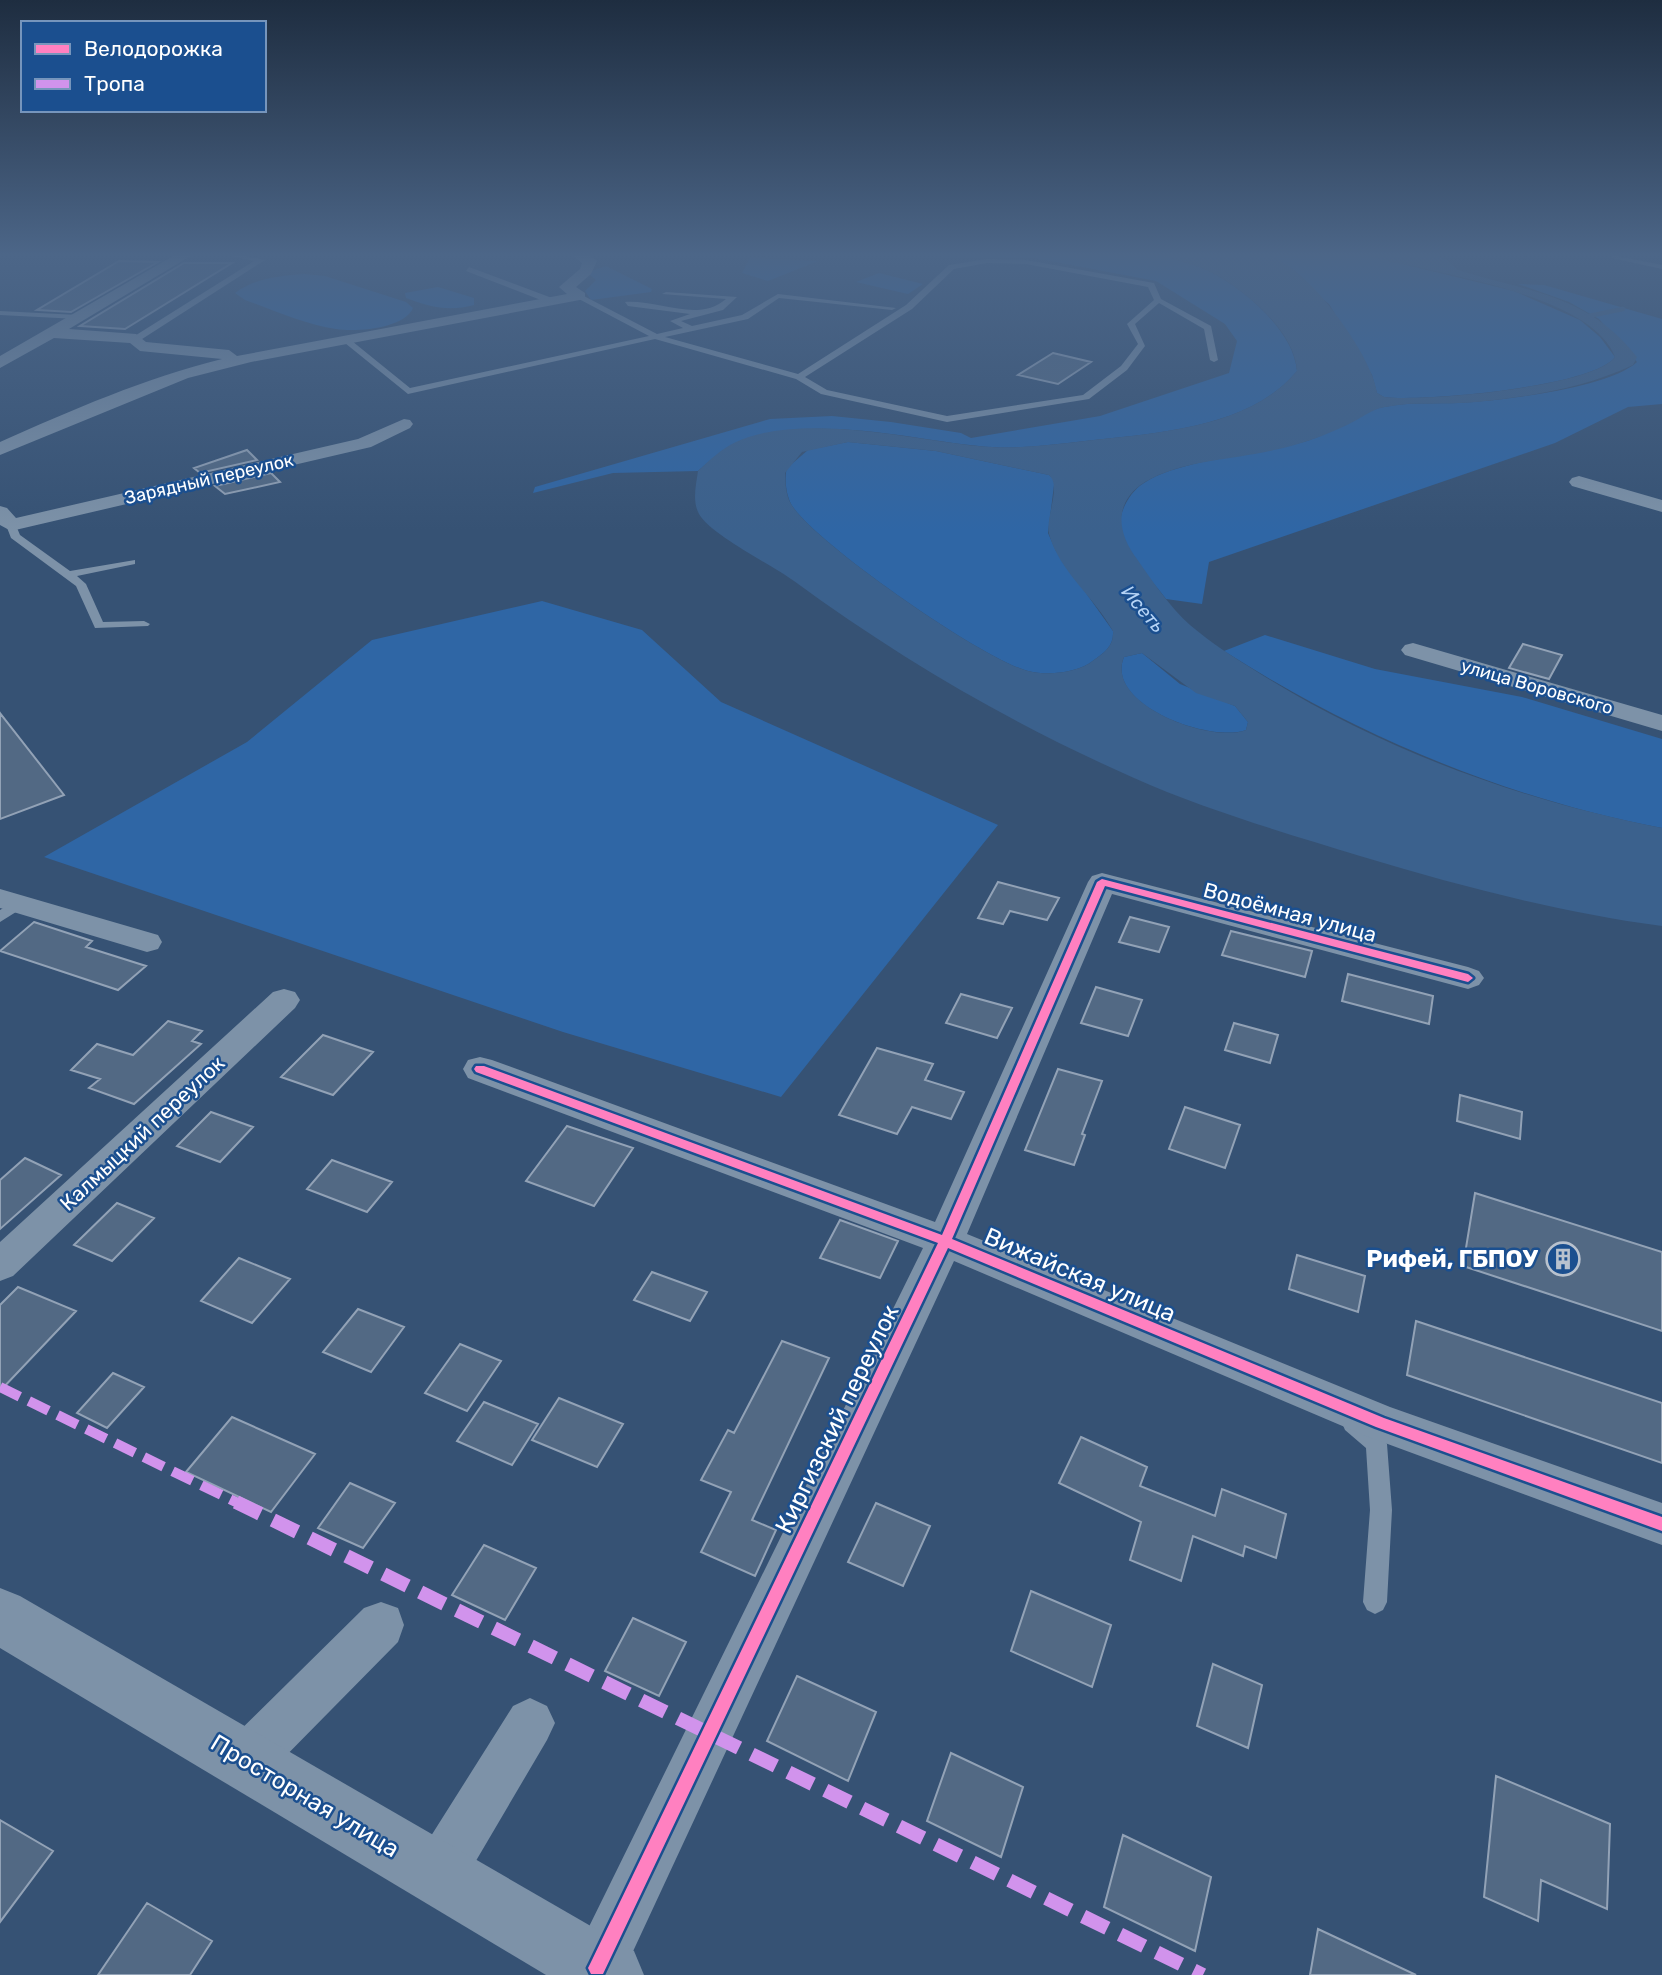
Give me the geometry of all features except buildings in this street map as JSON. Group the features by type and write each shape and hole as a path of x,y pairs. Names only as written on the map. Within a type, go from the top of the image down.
{"street":[{"path":"0,363 27,347"},
{"path":"152,347 251,357"},
{"path":"0,449 78,414 182,374 302,347"},
{"name":"Зарядный переулок","path":"8,528 364,443 404,424"},
{"path":"1579,482 1662,506"},
{"name":"улица Воровского","path":"1413,650 1662,723"},
{"name":"Водоёмная улица","path":"1102,883 1468,978"},
{"name":"Киргизский переулок","path":"603,1972 945,1241 1102,883"},
{"path":"6,906 147,942"},
{"name":"Калмыцкий переулок","path":"0,1265 284,1000"},
{"name":"Вижайская улица","path":"480,1069 945,1241 1330,1402 1662,1524"},
{"name":"Просторная улица","path":"0,1616 603,1972"},
{"path":"245,1760 381,1625"},
{"path":"438,1874 530,1723"}],"lane":[{"path":"354,347 408,391 610,347"},
{"path":"693,347 799,377 824,392 947,419 1086,397 1124,368 1140,347"},
{"path":"799,377 846,347"},
{"path":"1212,347 1214,360"},
{"path":"8,528 81,584 99,626"},
{"path":"68,575 131,562"},
{"path":"99,626 114,617"},
{"path":"99,626 144,624"},
{"path":"1330,1402 1376,1444 1381,1510 1375,1602"}],"shaded area":[{"path":"1235,347 1290,347 1297,371 1277,390 1253,405 1227,417 1170,431 1005,447 870,431 796,430 760,436 727,449 698,471 613,473 533,493 535,487 770,419 832,416 961,433 971,438 1100,416 1229,373"},
{"path":"1355,347 1608,347 1615,357 1600,368 1575,377 1506,390 1433,397 1384,397 1377,393 1372,375"},
{"path":"1624,347 1662,347 1662,404 1628,407 1555,443 1209,562 1202,604 1166,599 1130,553 1121,533 1122,512 1131,495 1144,483 1178,468 1307,441 1364,413 1384,407 1474,402 1535,395 1584,385 1624,371 1637,362"},
{"path":"848,442 936,451 1049,475 1054,479 1054,485 1048,533 1056,551 1113,631 1108,648 1087,664 1071,671 1028,671 976,646 940,624 901,598 831,544 805,521 791,504 786,486 786,472 787,468 808,450"},
{"path":"542,601 642,630 721,702 998,825 781,1097 563,1032 44,857 247,742 372,640"},
{"path":"1265,635 1375,669 1522,697 1662,739 1662,828 1546,800 1434,760 1327,710 1224,651"},
{"path":"1142,653 1180,684 1235,706 1248,722 1246,730 1230,733 1209,731 1164,716 1145,705 1130,690 1122,674 1124,657"}],"water":[{"name":"Исеть","path":"1290,347 1357,347 1373,377 1377,393 1384,397 1404,398 1506,390 1576,377 1601,368 1615,357 1608,347 1628,347 1637,357 1633,365 1576,385 1496,400 1380,408 1352,423 1302,443 1175,469 1145,482 1135,490 1127,499 1121,518 1130,549 1182,618 1223,650 1305,700 1402,748 1453,769 1557,803 1662,828 1662,926 1547,906 1435,878 1246,820 1134,778 1001,713 917,664 716,531 697,509 695,498 698,471 736,442 762,433 823,428 1005,447 1170,431 1227,417 1253,405 1277,390 1297,371","holes":["848,442 936,451 1049,475 1053,480 1054,494 1048,527 1054,547 1113,631 1112,641 1102,654 1080,668 1053,673 1028,671 1006,662 940,624 864,570 805,521 791,504 787,493 785,473 802,452","1142,653 1196,693 1235,706 1248,722 1246,730 1230,733 1209,731 1164,716 1130,690 1122,674 1124,657"]}],"marked path":[{"path":"0,1387 1203,1975"}],"cycle path":[{"path":"597,1968 945,1241 1102,882 1468,978"},
{"path":"480,1069 945,1241 1381,1423 1662,1524"}],"place":[{"name":"Рифей, ГБПОУ","path":"1563,1259"}]}
